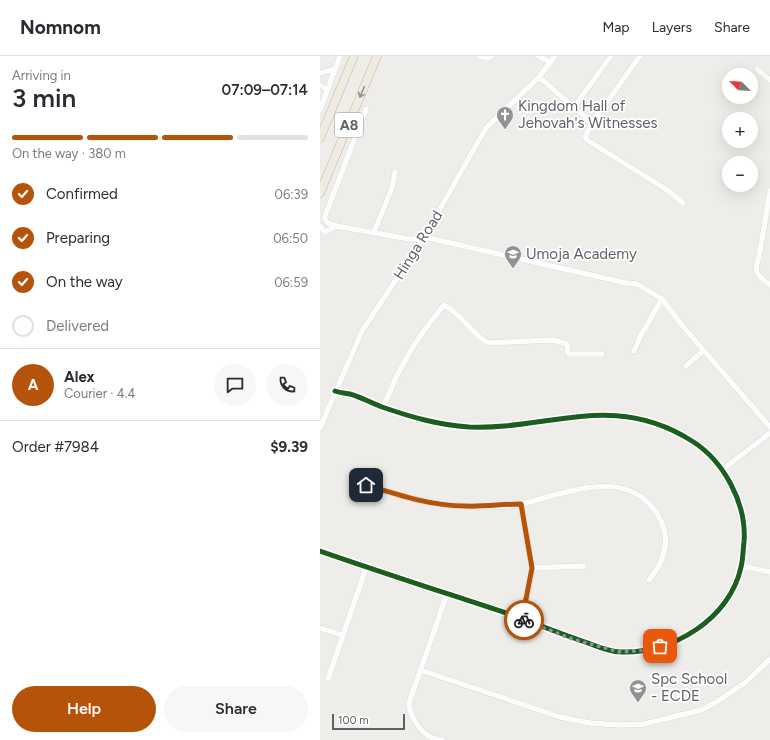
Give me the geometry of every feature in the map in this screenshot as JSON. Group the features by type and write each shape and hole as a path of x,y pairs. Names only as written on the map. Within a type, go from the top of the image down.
{"highway":[{"name":"A8","path":"320,138 354,56"},
{"name":"A8","path":"320,193 377,56"}],"street":[{"path":"480,56 486,58 492,56"},
{"path":"538,56 550,62"},
{"name":"Hinga Road","path":"320,428 362,331 424,238 489,124 539,77 555,56"},
{"path":"574,107 611,56"},
{"path":"640,56 592,123 585,137 587,140 667,190 683,203"},
{"path":"320,110 339,57"},
{"path":"320,73 335,69"},
{"path":"758,70 770,80"},
{"path":"539,77 592,123"},
{"path":"320,85 326,90"},
{"path":"366,109 325,216 322,219 327,223 336,226 374,232 424,238 626,283 637,284 662,299 703,351 769,423"},
{"path":"374,232 392,188 395,172"},
{"path":"770,191 759,257 755,265 756,271 770,285"},
{"path":"320,226 325,232 336,226"},
{"path":"634,351 641,335 662,299"},
{"path":"383,408 400,368 411,348 444,305 466,322 481,339 488,343 553,340 567,344 568,354 602,354"},
{"path":"686,366 703,351"},
{"path":"320,551 366,568 520,618 572,639 607,650 620,652 646,650 682,639 706,622 721,607 738,578 742,566 744,521 736,494 722,470 708,453 691,440 667,428 630,417 611,414 590,414 504,425 473,427 442,424 414,418 383,408 351,394 336,391"},
{"path":"722,470 770,433"},
{"path":"353,481 399,495 440,504 464,506 521,504 593,486 621,488 639,496 655,511 663,526 665,552 661,563 649,580"},
{"path":"520,618 526,599 532,568 521,504"},
{"path":"532,568 584,566"},
{"path":"742,566 770,572"},
{"path":"328,679 366,568"},
{"path":"442,740 430,737 412,716 409,710 410,696 447,594"},
{"path":"320,628 342,635"},
{"path":"420,670 560,717 590,723 620,725 644,724 701,710 715,703 746,682 770,659"}],"cycle path":[{"path":"320,551 518,617 600,648 621,652 640,651 660,647 678,640 696,630 712,617 725,602 735,586 741,567 743,554 744,528 742,513 731,485 723,472 704,450 692,441 663,426 635,418 608,415 581,416 499,426 458,426 414,417 382,407 354,395 335,391"}],"way so far":[{"path":"524,620 572,639 607,650 620,652 646,650 660,646"}],"place":[{"name":"Kingdom Hall of Jehovah's Witnesses","path":"505,130"},
{"name":"Umoja Academy","path":"513,269"},
{"name":"Spc School - ECDE","path":"638,703"}],"route":[{"path":"366,485 410,498 440,504 488,506 521,504 532,568 526,599 520,618 524,620"}]}
